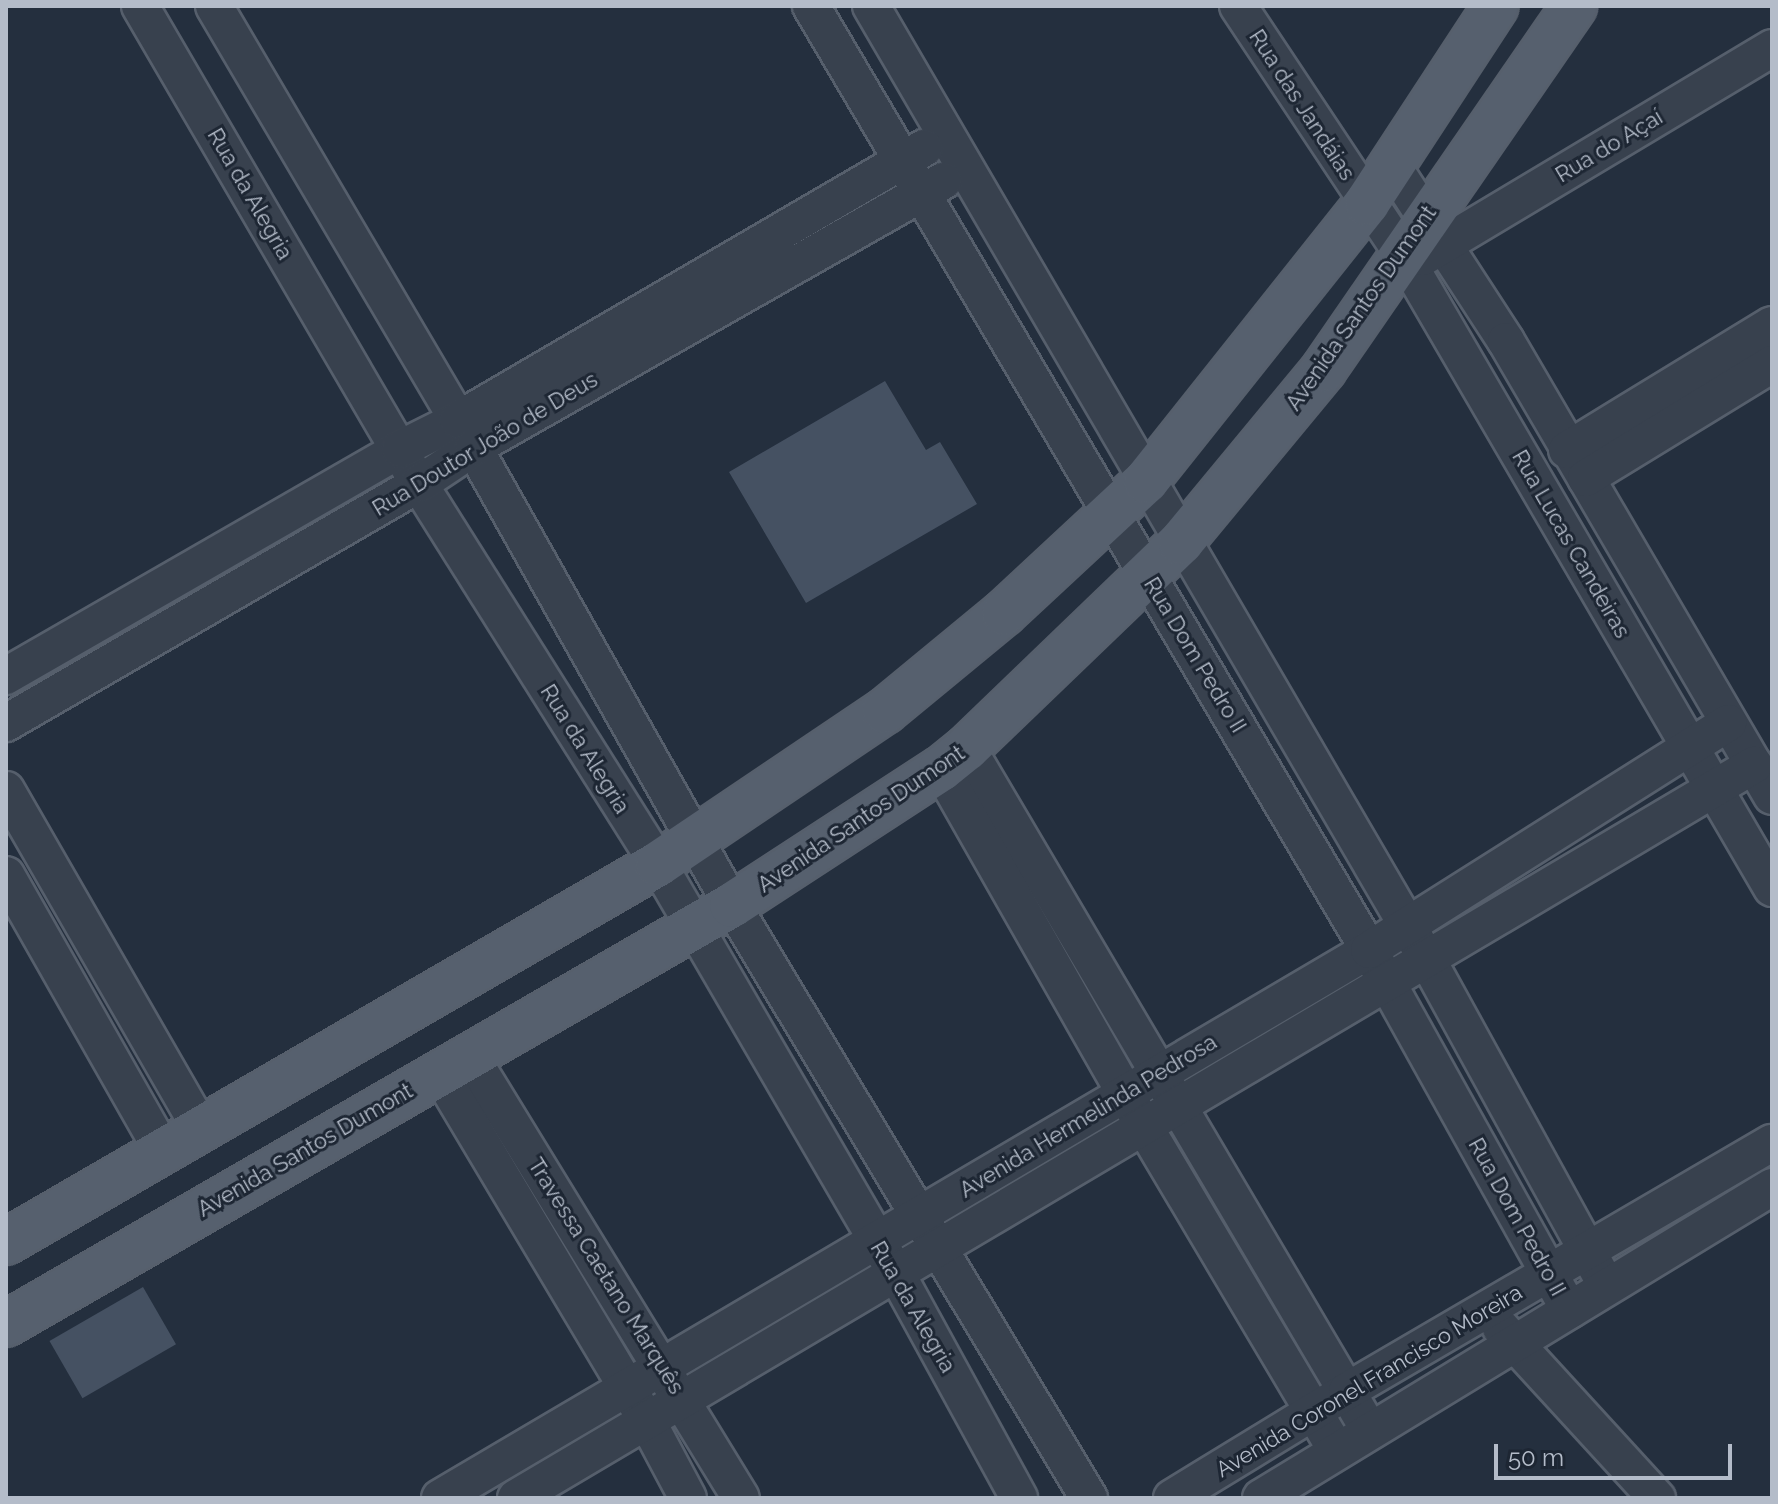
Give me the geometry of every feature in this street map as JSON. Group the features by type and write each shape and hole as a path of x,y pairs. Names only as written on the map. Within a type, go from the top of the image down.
{"main road":[{"path":"6,1242 658,864 885,711 1004,613 1146,481 1367,203 1496,6"},
{"name":"Avenida Santos Dumont","path":"6,1324 694,928 954,758 1181,542 1324,369 1405,259 1436,231 1574,6"}],"street":[{"name":"Rua da Alegria","path":"140,6 419,484 658,864 896,1273 1019,1498"},
{"path":"214,6 466,434 732,905 1089,1498"},
{"name":"Rua Dom Pedro II","path":"811,6 1112,510 1369,950 1569,1310"},
{"name":"Rua Dom Pedro II","path":"871,6 1428,961 1606,1285"},
{"name":"Rua das Jandáias","path":"1238,6 1367,203"},
{"name":"Rua do Açaí","path":"1436,231 1772,48"},
{"name":"Rua Doutor João de Deus","path":"6,723 419,484 466,434 903,158 947,137"},
{"name":"Rua Lucas Candeiras","path":"1393,167 1506,341 1763,780"},
{"name":"Rua Doutor João de Deus","path":"6,676 400,449 466,434 922,191 966,171"},
{"name":"Rua Lucas Candeiras","path":"1367,203 1405,259 1772,888"},
{"path":"1576,464 1772,325"},
{"path":"1576,464 1772,364"},
{"name":"Avenida Hermelinda Pedrosa","path":"440,1498 625,1390 660,1365 922,1216 1126,1094 1157,1072 1369,950 1728,723"},
{"path":"954,758 1157,1072 1370,1431"},
{"path":"954,758 1126,1094 1337,1451"},
{"path":"516,1498 681,1398 940,1250 1387,981 1428,961 1714,787 1763,780"},
{"path":"6,790 200,1128"},
{"path":"6,875 163,1151"},
{"name":"Travessa Caetano Marquês","path":"455,1064 660,1365 741,1498"},
{"name":"Travessa Caetano Marquês","path":"455,1064 625,1390 646,1419 688,1498"},
{"name":"Avenida Coronel Francisco Moreira","path":"1172,1498 1313,1411 1772,1143"},
{"name":"Avenida Coronel Francisco Moreira","path":"1261,1498 1517,1343 1606,1285 1772,1187"},
{"path":"1483,1312 1517,1343 1657,1498"}],"building":[{"path":"885,381 926,450 940,442 977,504 806,603 729,472"},
{"path":"143,1287 176,1344 82,1398 49,1341"}]}
